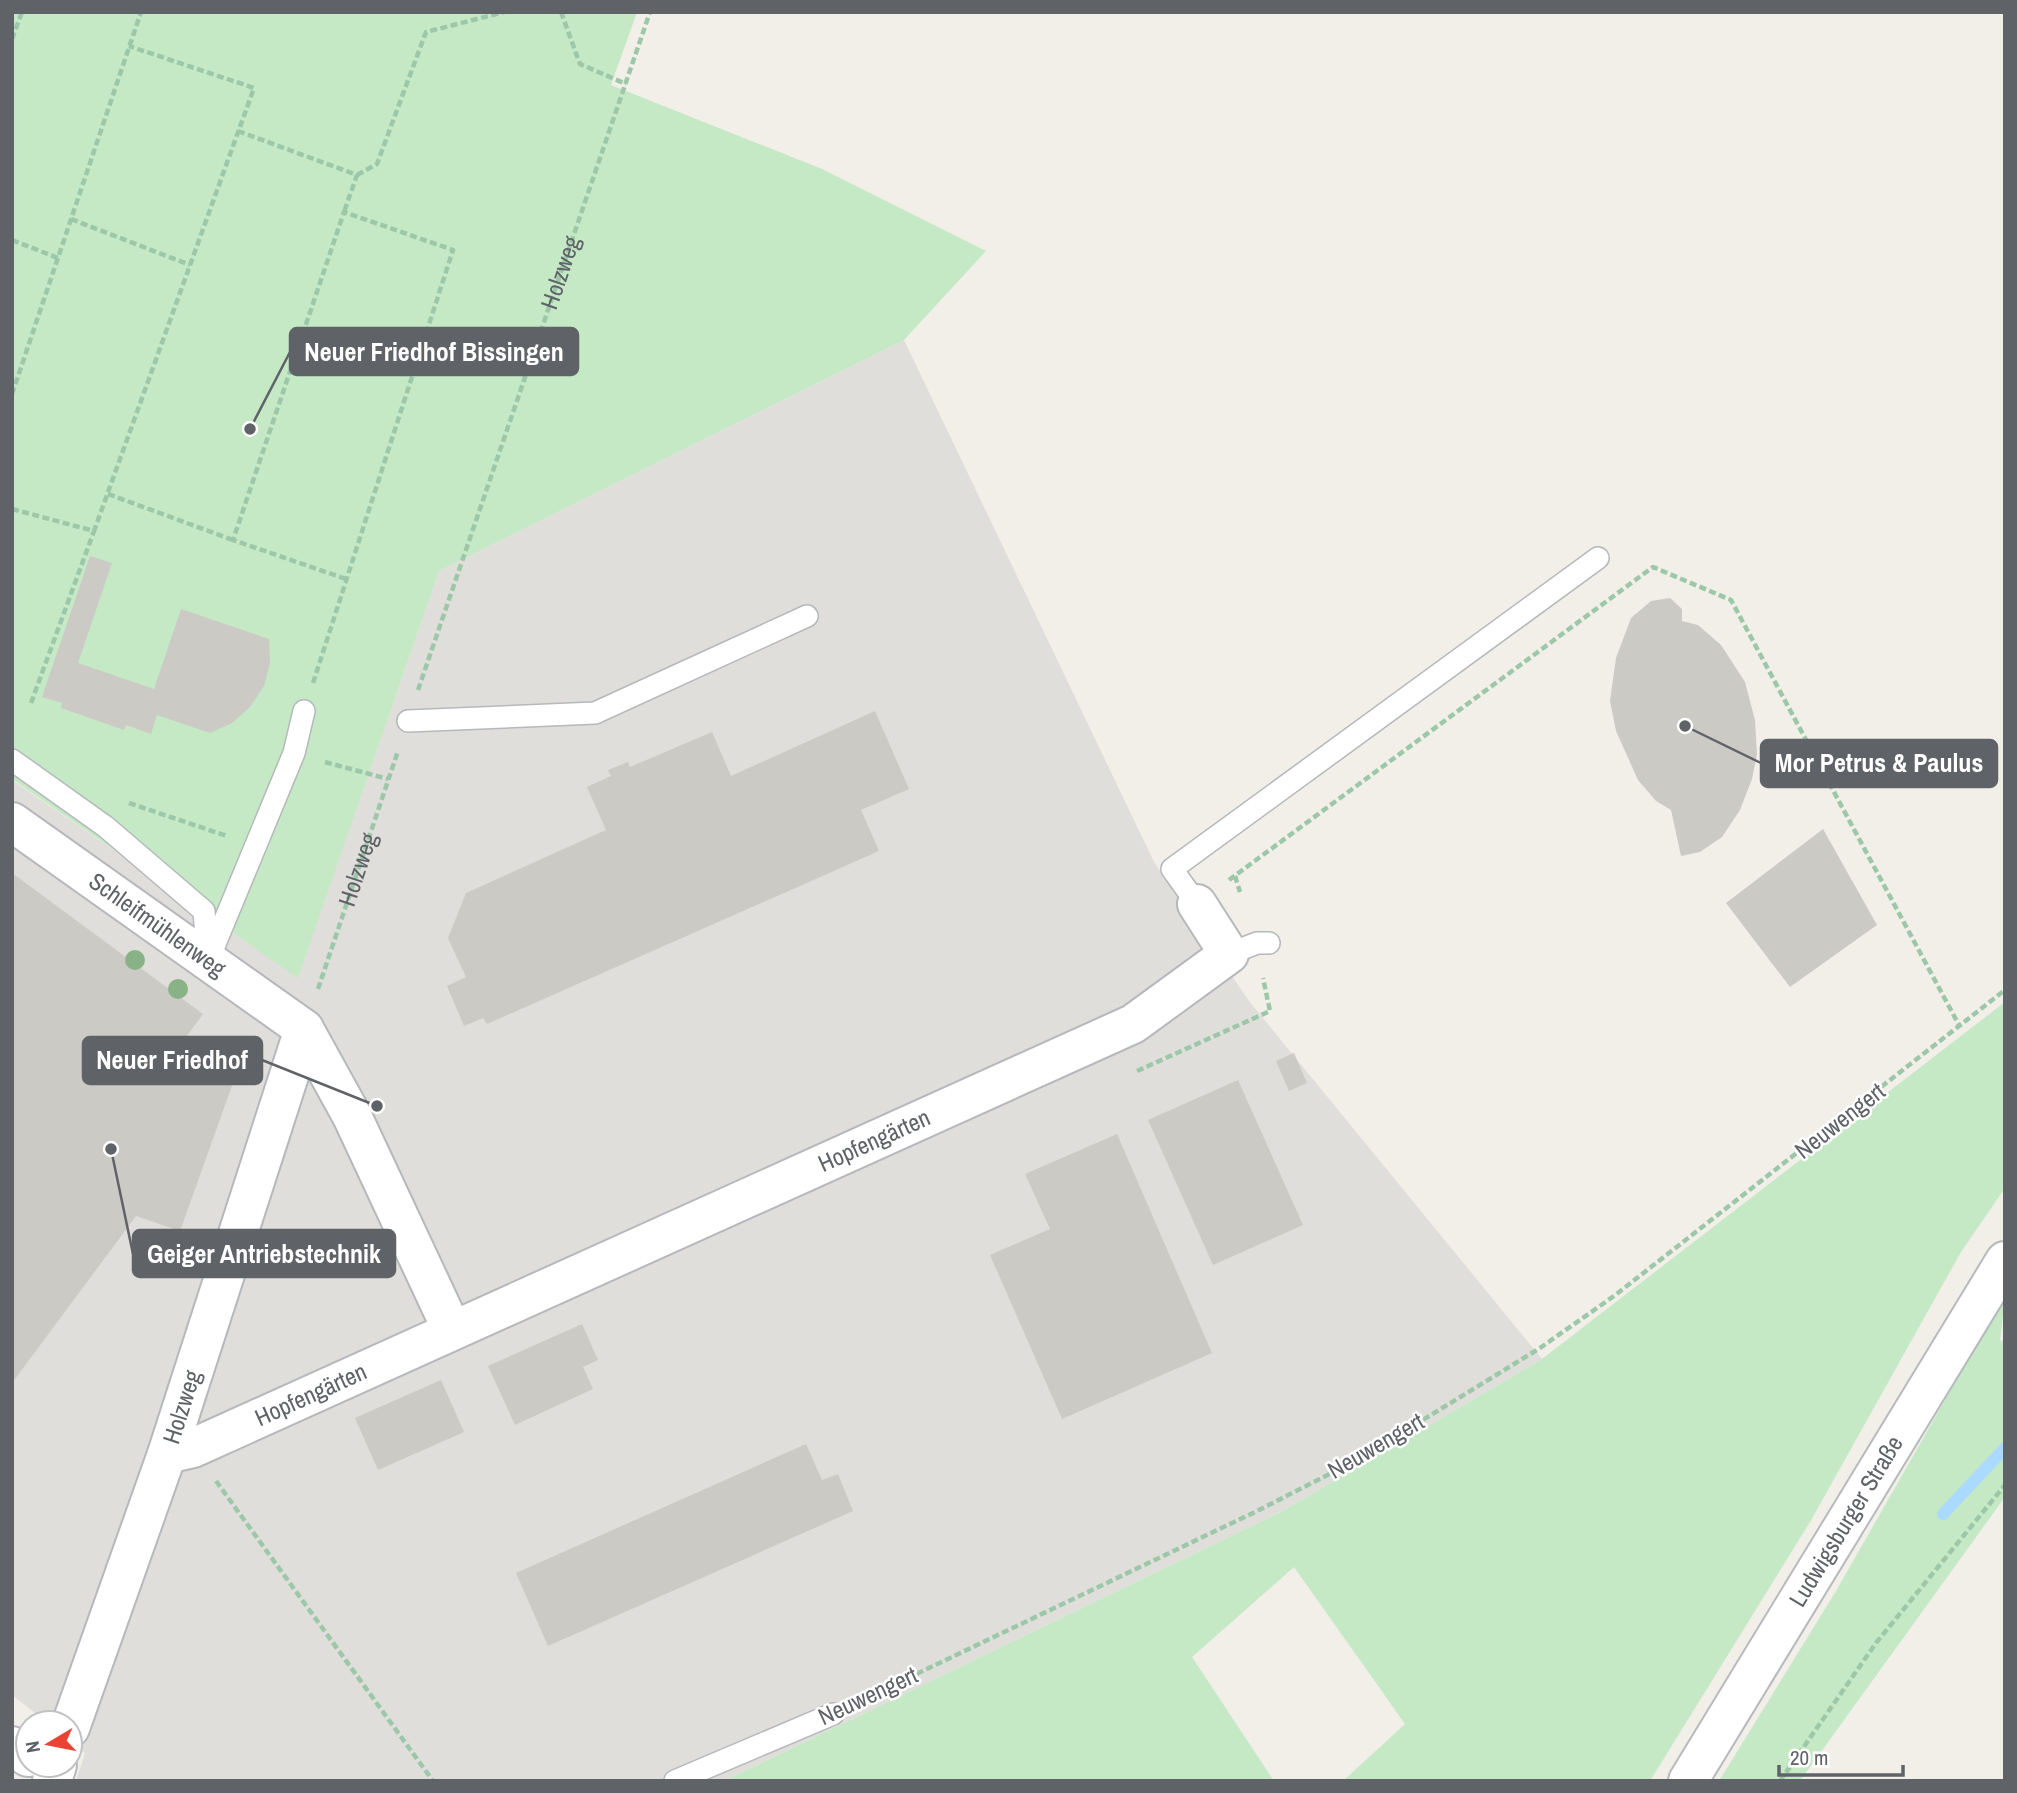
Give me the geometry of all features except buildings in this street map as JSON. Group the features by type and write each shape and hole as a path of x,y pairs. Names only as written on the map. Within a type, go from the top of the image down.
{"street":[{"name":"Schleifmühlenweg","path":"12,822 304,1029"},
{"path":"1197,904 1229,954"},
{"name":"Hopfengärten","path":"180,1451 1133,1024 1229,954"},
{"path":"304,1029 352,1115 452,1330"},
{"name":"Holzweg","path":"78,1709 180,1451 304,1029"},
{"name":"Ludwigsburger Straße","path":"1688,1781 2005,1261"}],"lane":[{"path":"1197,904 1172,869 1598,558"},
{"path":"408,721 595,713 807,616"},
{"path":"208,962 294,753 304,711"},
{"path":"12,760 106,827 204,911 208,962"},
{"path":"1229,954 1256,943 1269,943"},
{"name":"Neuwengert","path":"675,1781 832,1714"}],"path":[{"path":"12,40 22,12"},
{"path":"12,394 141,12"},
{"path":"233,540 357,175 377,164 426,32 504,12"},
{"path":"561,12 580,64 625,84"},
{"name":"Holzweg","path":"304,1029 650,12"},
{"path":"31,703 254,88 129,46"},
{"path":"238,131 357,175"},
{"path":"304,711 453,250 344,212"},
{"path":"71,219 190,265"},
{"path":"12,240 58,258"},
{"path":"108,494 346,579"},
{"path":"12,509 94,531"},
{"path":"1197,904 1653,567 1731,600 1960,1027"},
{"path":"294,753 388,779"},
{"name":"Neuwengert","path":"832,1714 1255,1512 1361,1458 1540,1348 1614,1296 2005,990"},
{"path":"180,1451 433,1781"},
{"path":"1780,1781 1876,1643 2005,1485"}],"shaded area":[{"path":"904,340 1154,862 1249,1001 1542,1359 1283,1511 724,1781 76,1781 84,1779 84,1709 30,1709 12,1695 12,780 298,977 439,571"}],"green space":[{"path":"12,12 637,12 611,85 822,169 986,251 904,340 439,571 298,978 12,779"},
{"path":"2005,1002 2005,1188 1961,1252 1810,1522 1650,1781 1343,1781 1405,1724 1294,1567 1192,1657 1274,1781 724,1781 1283,1511 1542,1359"},
{"path":"2005,1295 2000,1342 2005,1338 2005,1497 1800,1781 1719,1781 1836,1591"}],"waterway":[{"path":"1943,1514 2005,1448"}],"place":[{"name":"Neuer Friedhof Bissingen","path":"250,429"},
{"name":"Mor Petrus & Paulus","path":"1685,726"},
{"name":"Neuer Friedhof","path":"377,1106"},
{"name":"Geiger Antriebstechnik","path":"111,1149"}]}
